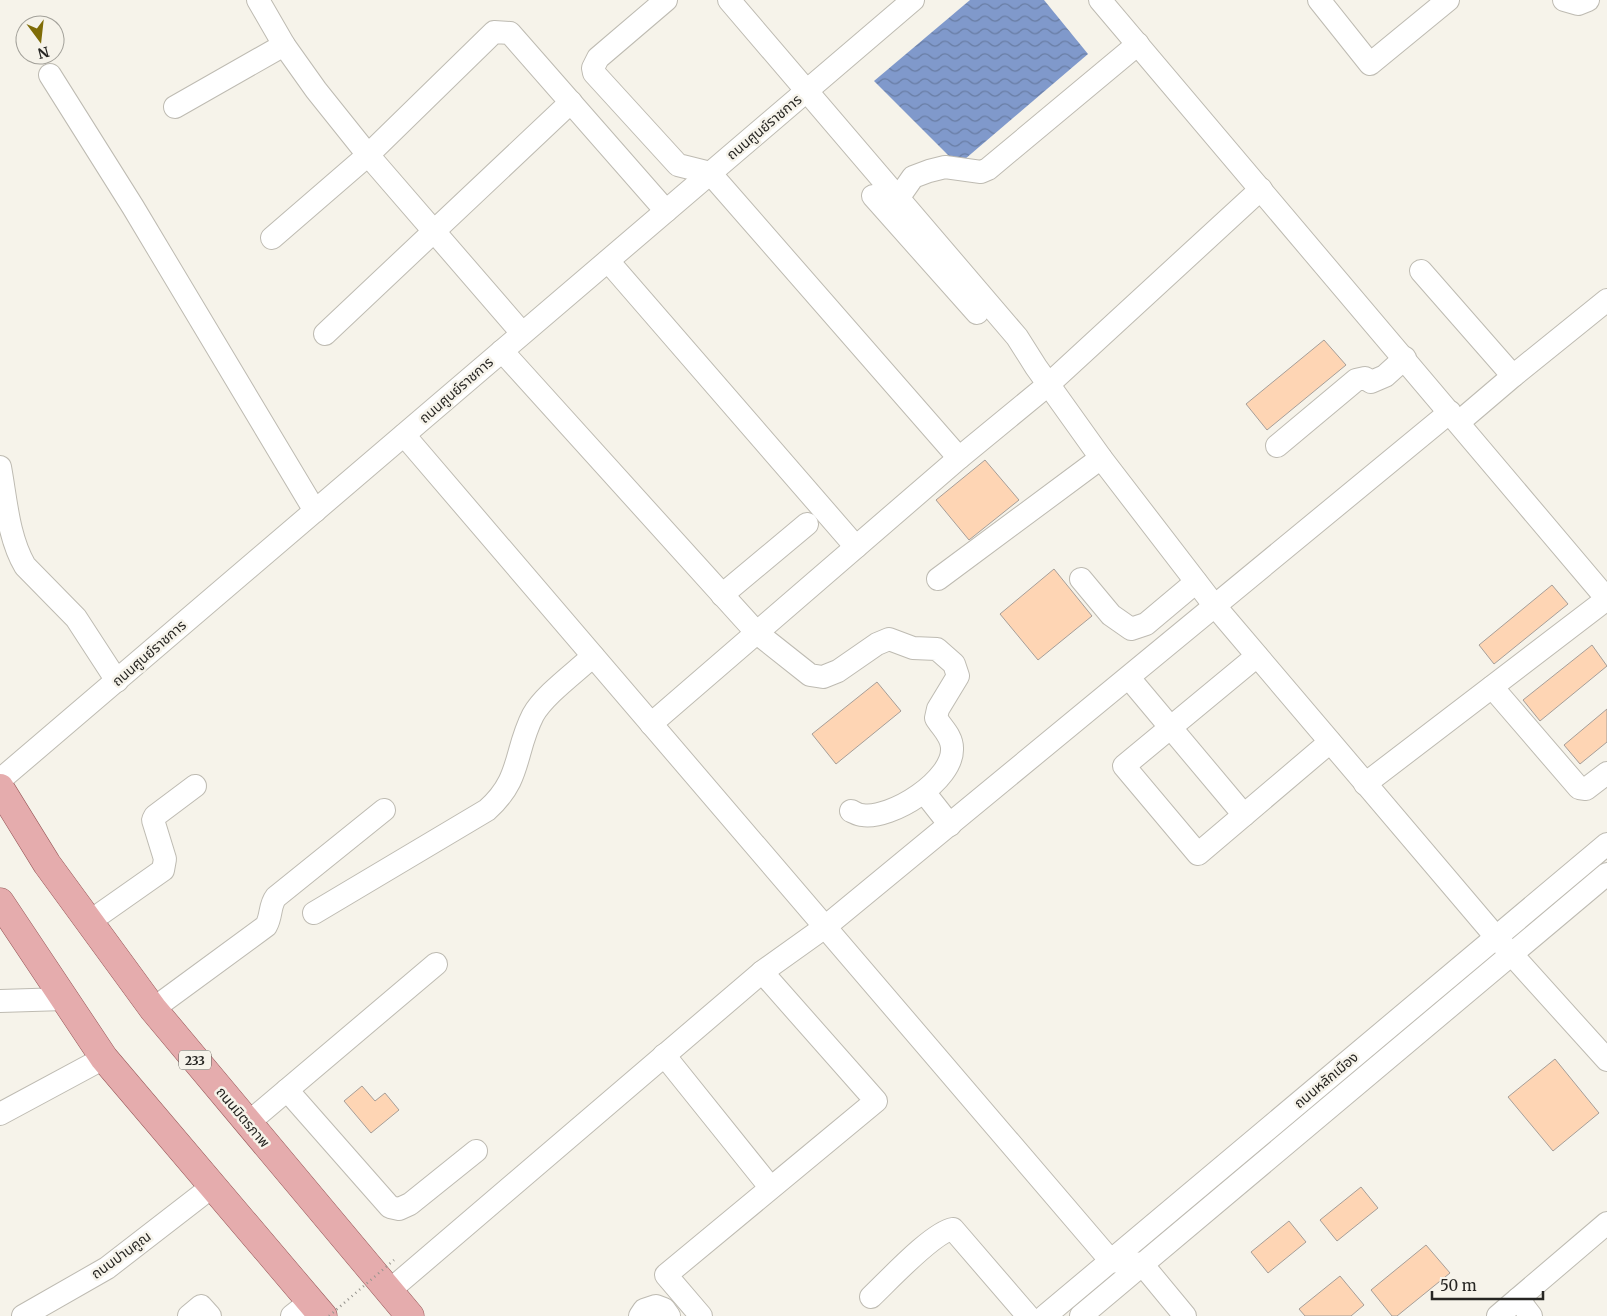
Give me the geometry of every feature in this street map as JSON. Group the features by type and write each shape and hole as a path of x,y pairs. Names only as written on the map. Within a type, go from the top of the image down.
{"main road":[{"name":"ถนนมิตรภาพ","path":"0,788 47,864 153,1009 410,1316"},
{"path":"0,902 104,1058 213,1186 314,1312"}],"street":[{"path":"258,0 284,45 316,90 368,155 522,334"},
{"path":"666,0 598,58 593,68 594,73 678,165 710,173 959,458"},
{"path":"729,0 1018,336 1101,458 1214,605 1496,937 1607,1060"},
{"name":"ถนนศูนย์ราชการ","path":"0,780 913,0"},
{"path":"1100,0 1455,417 1607,599 1365,784"},
{"path":"1319,0 1370,64 1448,0"},
{"path":"1564,0 1578,4 1588,0"},
{"path":"272,238 368,155 494,32 510,33 666,211"},
{"path":"899,197 913,177 929,171 945,167 981,172 988,169 1138,44"},
{"path":"176,107 284,45"},
{"path":"50,75 133,207 314,511"},
{"path":"325,334 433,230 571,102"},
{"path":"651,724 959,458 1049,384 1262,190"},
{"path":"873,196 1002,342 1007,343 1018,336"},
{"path":"608,261 856,547"},
{"path":"1421,271 1513,376"},
{"path":"389,1291 762,972 825,927 1129,678 1214,605 1455,417 1513,376 1607,300"},
{"path":"502,351 757,633 810,675 822,677 838,672 872,647 889,639 913,648 937,648 954,664 958,676 938,709 936,718 949,736 952,747 952,757 946,769 924,792 890,810 862,815 851,811"},
{"path":"1276,446 1356,380 1365,378 1371,382 1380,380 1405,358"},
{"path":"404,435 1111,1261 1142,1264 1185,1316"},
{"path":"938,580 1101,458"},
{"path":"0,467 14,544 20,557 25,566 76,618 117,681"},
{"path":"722,595 807,524"},
{"path":"1081,579 1111,615 1132,629 1146,624 1196,582"},
{"path":"314,913 487,810 503,796 511,782 533,715 542,703 593,656"},
{"path":"1257,656 1124,766 1198,854 1330,742"},
{"path":"1129,678 1244,815"},
{"path":"1492,687 1579,788 1586,789 1607,773"},
{"path":"89,922 163,870 165,859 153,820 155,816 195,786"},
{"path":"924,792 950,825"},
{"path":"153,1009 266,926 271,919 272,902 276,898 384,810"},
{"name":"ถนนหลักเมือง","path":"1045,1316 1607,844"},
{"name":"ถนนหลักเมือง","path":"1080,1316 1607,874"},
{"path":"248,1123 436,964"},
{"path":"701,1316 666,1275 876,1101 762,972"},
{"path":"0,1001 64,999"},
{"path":"664,1055 770,1187"},
{"path":"0,1114 104,1058"},
{"path":"287,1090 390,1207 399,1209 410,1204 476,1151"},
{"name":"ถนนปานคูณ","path":"24,1316 107,1268 213,1186"},
{"path":"1498,1316 1524,1308 1607,1223"},
{"path":"871,1297 931,1241 945,1230 953,1228 1028,1316"},
{"path":"189,1316 201,1306 210,1316"},
{"path":"640,1316 644,1310 656,1306 664,1309 669,1316"}],"path":[{"path":"314,1312 394,1260"}],"water":[{"path":"970,0 1044,0 1088,54 958,165 874,81"}],"building":[{"path":"1324,340 1346,365 1267,430 1246,404"},
{"path":"985,460 1019,500 969,540 936,500"},
{"path":"1054,569 1092,616 1038,660 1000,614"},
{"path":"1552,585 1568,604 1494,664 1479,645"},
{"path":"1592,645 1607,666 1540,721 1523,700"},
{"path":"877,682 901,711 836,764 812,734"},
{"path":"1607,709 1607,742 1580,764 1564,745"},
{"path":"1555,1059 1599,1113 1553,1151 1508,1097"},
{"path":"362,1086 375,1101 385,1093 399,1110 371,1133 344,1101"},
{"path":"1361,1187 1378,1208 1337,1241 1320,1220"},
{"path":"1289,1221 1306,1242 1268,1273 1251,1252"},
{"path":"1426,1245 1450,1273 1397,1316 1392,1316 1371,1290"},
{"path":"1340,1276 1364,1305 1351,1316 1305,1316 1299,1309"}]}
